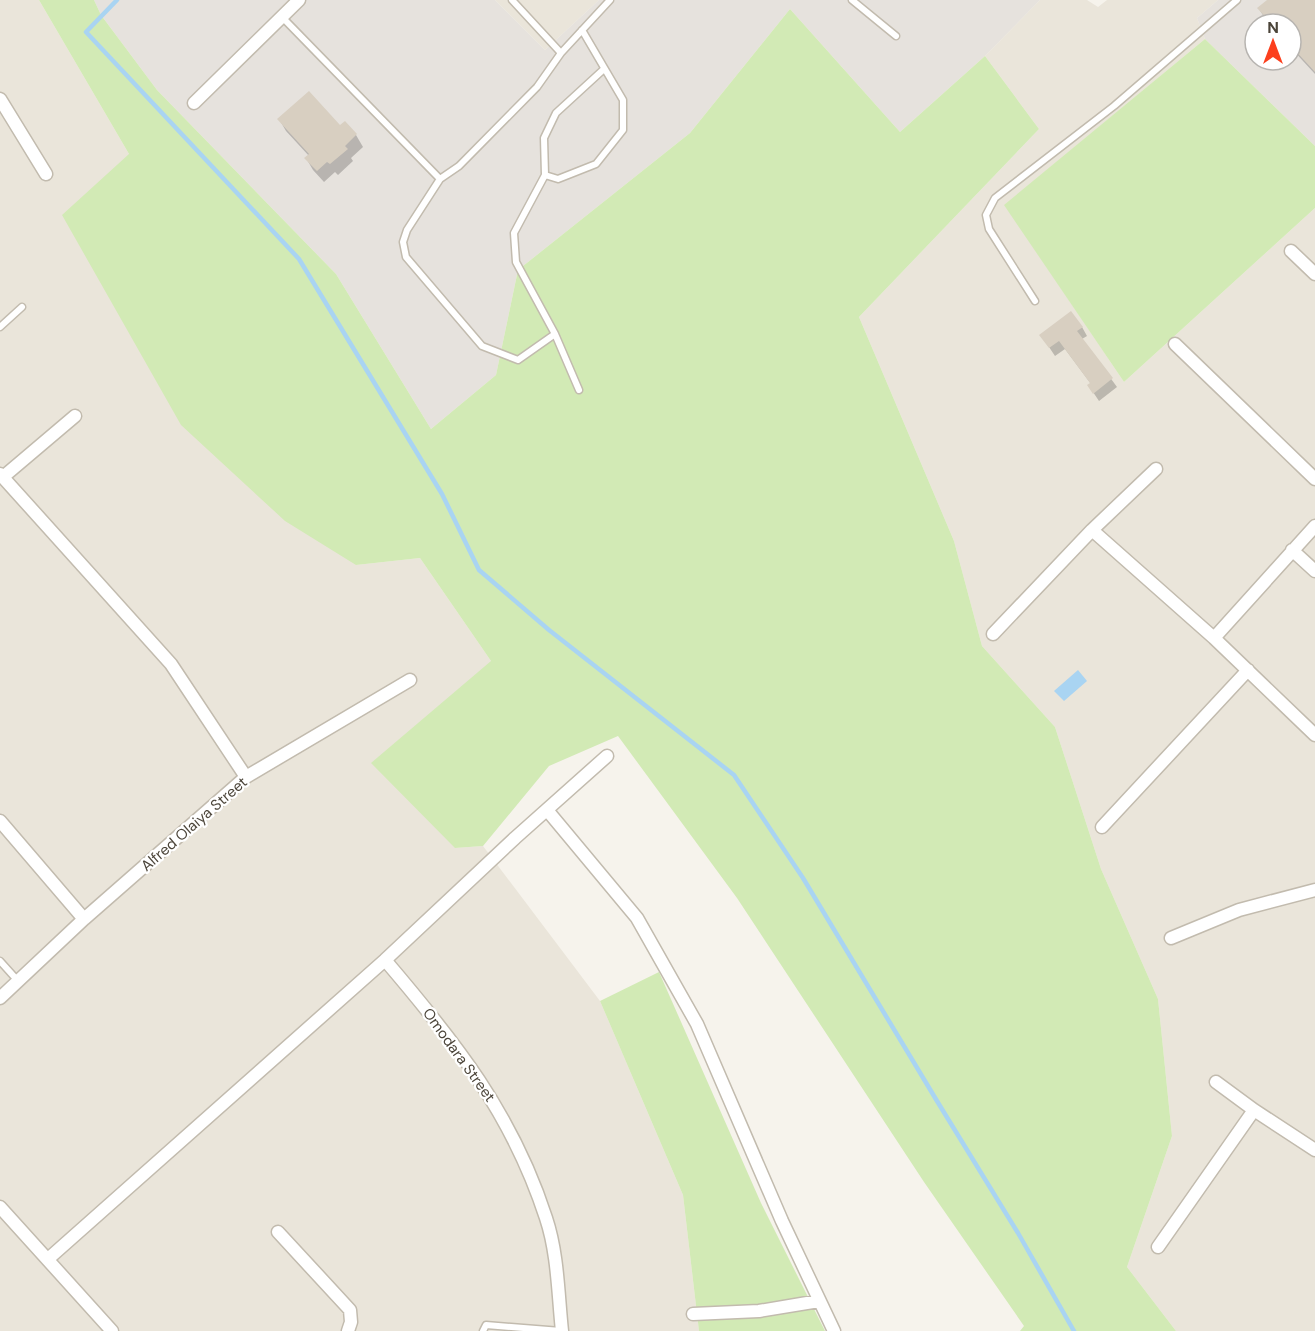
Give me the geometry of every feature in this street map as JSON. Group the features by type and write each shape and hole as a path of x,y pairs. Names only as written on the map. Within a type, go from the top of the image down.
{"street":[{"path":"194,103 299,0"},
{"path":"0,99 46,174"},
{"path":"1291,251 1315,274"},
{"path":"1175,344 1315,479"},
{"path":"75,416 1,476 171,664 246,777"},
{"path":"993,634 1092,530 1156,469"},
{"path":"1214,638 1315,526"},
{"path":"1092,530 1214,638 1315,735"},
{"path":"1292,550 1315,572"},
{"path":"1101,827 1248,670"},
{"name":"Alfred Olaiya Street","path":"0,998 84,919 246,777 410,680"},
{"path":"48,1259 386,960 608,756"},
{"path":"547,810 637,918 697,1024 834,1331"},
{"path":"0,821 84,919"},
{"path":"1171,938 1239,910 1312,895"},
{"name":"Omodara Street","path":"386,960 443,1027 468,1062 491,1096 521,1152 549,1230 554,1251 561,1331"},
{"path":"1216,1083 1315,1150"},
{"path":"1158,1247 1254,1110"},
{"path":"0,1206 112,1331"},
{"path":"278,1232 350,1310 351,1322 348,1331"},
{"path":"693,1314 759,1311 819,1301"}],"lane":[{"path":"512,0 561,53"},
{"path":"555,334 518,360 482,346 406,257 403,242 407,230 440,179 459,166 537,87 561,53 610,0"},
{"path":"852,0 896,36"},
{"path":"1035,301 989,229 986,215 995,198 1114,105 1237,0"},
{"path":"282,17 440,179"},
{"path":"545,175 558,179 596,164 623,130 623,100 582,30"},
{"path":"579,390 555,334 516,262 514,233 545,175 544,138 556,113 604,69"},
{"path":"0,327 22,308"},
{"path":"0,961 18,981"},
{"path":"483,1331 486,1325 561,1331"}],"shaded area":[{"path":"0,0 39,0 129,154 356,565 420,558 491,661 455,848 483,846 600,1001 683,1195 699,1331 0,1331"},
{"path":"94,0 495,0 545,50 599,0 1040,0 985,56 900,132 790,9 690,133 518,270 496,375 431,429 336,274 157,90 101,15"},
{"path":"495,0 599,0 545,50"},
{"path":"1040,0 1087,0 1098,7 1107,0 1218,0 1197,18 1205,39 1005,205 1124,382 1315,208 1315,1331 1176,1331 1127,1267 1172,1136 1158,999 1101,869 1055,727 982,646 954,541 859,317 1039,129 985,56"},
{"path":"1218,0 1315,0 1315,146 1205,39 1197,18"}],"green space":[{"path":"39,0 94,0 101,15 157,90 336,274 431,429 496,375 518,270 690,133 790,9 900,132 985,56 1039,129 859,317 954,541 982,646 1055,727 1101,869 1158,999 1172,1136 1127,1267 1176,1331 1020,1331 1024,1326 924,1182 737,898 618,736 549,766 483,846 455,848 371,763 491,661 420,558 356,565 285,521 181,425 62,215 129,154"},
{"path":"1205,39 1315,146 1315,208 1124,382 1004,205"},
{"path":"659,972 761,1203 825,1331 699,1331 683,1195 600,1001"}],"water":[{"path":"1078,670 1087,681 1064,701 1054,691"}],"building":[{"path":"1267,0 1315,0 1315,72 1303,59 1303,12 1261,12 1257,8"},
{"path":"309,91 340,125 345,121 357,134 345,146 348,149 330,164 327,162 317,171 304,158 309,154 277,119"},
{"path":"1071,311 1083,327 1077,331 1113,378 1093,394 1087,385 1090,383 1059,341 1049,348 1039,335"}],"waterway":[{"path":"117,0 86,32 299,259 442,494 479,570 549,630 734,775 803,878 1018,1233 1074,1331"}]}
